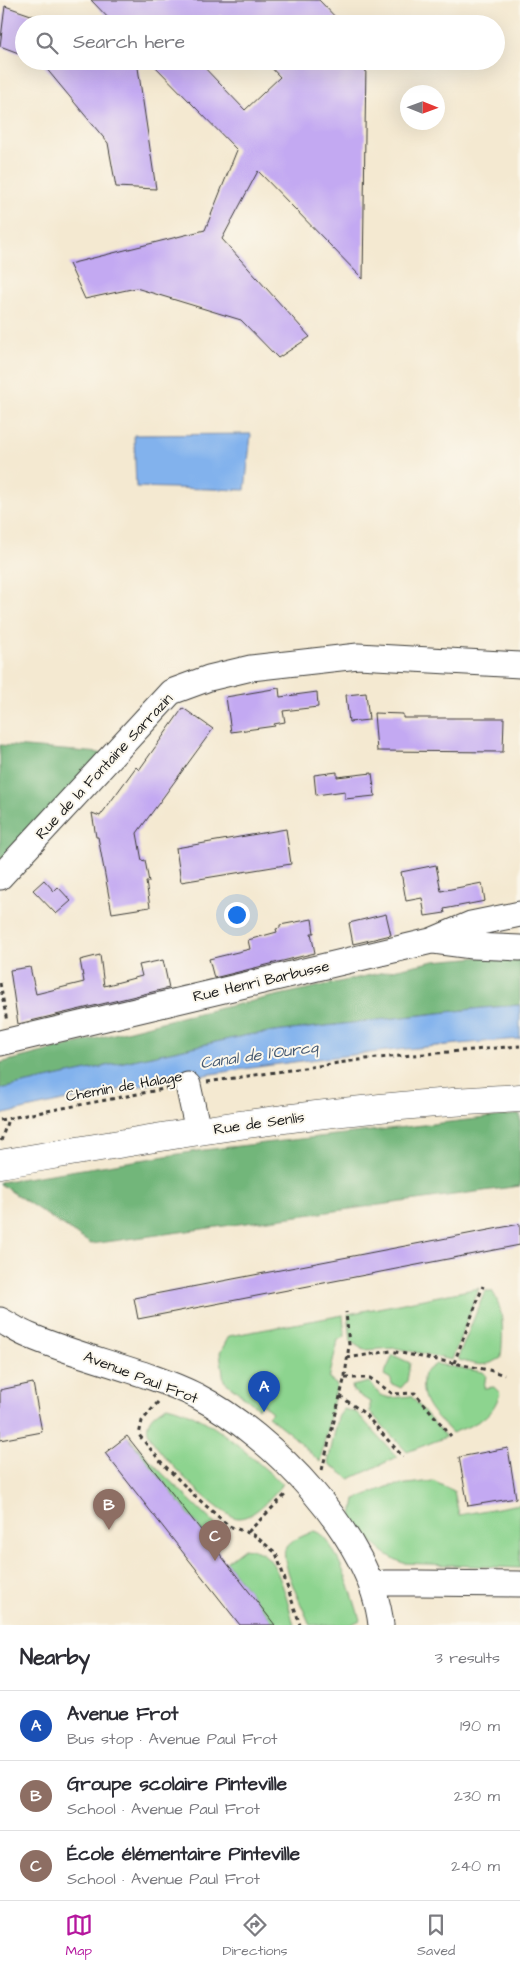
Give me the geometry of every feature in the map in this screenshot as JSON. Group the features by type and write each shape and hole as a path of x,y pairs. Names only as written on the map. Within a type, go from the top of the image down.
{"main road":[{"name":"Rue de Senlis","path":"0,1164 198,1131 373,1108 520,1098"}],"street":[{"name":"Rue de la Fontaine Sarrazin","path":"0,877 171,692 209,678 251,668 358,656 520,665"},
{"name":"Rue Henri Barbusse","path":"5,1042 431,941 471,924 520,914"},
{"path":"431,941 472,946 520,948"},
{"path":"188,1085 198,1131"},
{"name":"Avenue Paul Frot","path":"0,1320 29,1336 190,1393 244,1426 262,1440 321,1501 343,1531 372,1586 381,1625"},
{"path":"372,1586 384,1583 520,1584"}],"path":[{"path":"0,983 5,1042"},
{"name":"Chemin de Halage","path":"0,1120 188,1085 366,1059 520,1046"},
{"path":"0,1144 8,1118"},
{"path":"454,1363 483,1286"},
{"path":"320,1477 345,1378 349,1345 346,1312"},
{"path":"347,1358 391,1352 489,1370 504,1375"},
{"path":"345,1378 370,1378 393,1394 415,1393 451,1436"},
{"path":"340,1396 364,1412 403,1457"},
{"path":"161,1400 151,1408 142,1420 139,1436 162,1463 229,1526 254,1534 276,1553 300,1625"},
{"path":"248,1532 286,1494"}],"green space":[{"path":"0,745 114,754 0,877"},
{"path":"520,955 520,1005 248,1035 0,1089 0,1063 185,1016 434,961"},
{"path":"520,1114 520,1186 91,1244 0,1184 0,1182 204,1150"},
{"path":"479,1288 452,1360 396,1348 364,1350 351,1342 348,1314"},
{"path":"485,1291 492,1291 501,1314 501,1358 485,1364 459,1360 459,1355"},
{"path":"343,1315 345,1336 338,1340 329,1379 337,1385 320,1462 293,1436 268,1416 272,1412 262,1404 258,1408 224,1381 220,1353 229,1336"},
{"path":"393,1355 410,1363 407,1381 401,1388 392,1384 391,1379 384,1375"},
{"path":"436,1364 483,1372 486,1375 484,1388 494,1387 500,1393 497,1402 487,1415 475,1423 452,1433 433,1413 425,1400 423,1392 424,1373"},
{"path":"369,1382 380,1395 390,1398 411,1396 446,1437 407,1452 370,1412 370,1402 353,1391 352,1386"},
{"path":"167,1406 184,1411 215,1428 243,1449 283,1484 263,1505 245,1517 238,1518 218,1507 174,1467 152,1440 148,1432 148,1423 156,1413"},
{"path":"344,1409 357,1413 397,1457 350,1479 328,1463 338,1417"},
{"path":"127,1436 221,1530 210,1541"},
{"path":"433,1481 454,1491 459,1515 520,1504 520,1568 403,1563 394,1559 374,1544 352,1516 355,1499 390,1486"},
{"path":"314,1531 322,1535 329,1544 349,1585 360,1620 350,1625 310,1625 288,1573 284,1553 286,1547 295,1540"},
{"path":"244,1548 261,1553 271,1561 283,1588 294,1625 275,1625 226,1562"}],"water":[{"path":"251,434 245,490 136,487 134,435"},
{"name":"Canal de l'Ourcq","path":"520,1005 520,1039 389,1051 258,1067 128,1088 0,1115 0,1089 248,1035"}],"building":[{"path":"91,0 319,0 333,15 220,15 105,15"},
{"path":"5,6 31,15 15,15 15,52 0,46"},
{"path":"47,70 138,70 156,189 116,187 108,143"},
{"path":"159,70 207,70 245,110 280,77 273,70 366,70 363,279 258,171 222,239 310,337 278,358 241,320 136,288 85,299 69,264 205,230 237,150"},
{"path":"279,688 280,697 317,692 318,707 283,711 285,722 274,724 275,726 231,732 226,697"},
{"path":"366,693 369,720 349,722 346,695"},
{"path":"183,708 213,729 137,833 142,861 145,860 149,882 146,882 150,907 112,913 92,813 100,816 136,767 139,770"},
{"path":"374,713 403,714 403,718 504,718 503,752 377,751"},
{"path":"337,772 337,777 372,773 375,796 345,799 345,791 316,795 314,775"},
{"path":"286,829 291,864 181,882 176,848"},
{"path":"436,865 441,891 482,883 485,901 444,909 445,913 425,916 422,898 406,901 401,872"},
{"path":"44,880 54,891 58,887 71,901 56,914 33,890"},
{"path":"386,914 391,935 353,944 349,923"},
{"path":"312,919 314,933 311,933 315,953 214,978 209,959 250,949 248,940 277,932 276,929 280,928 280,925"},
{"path":"100,955 104,986 142,976 139,965 163,960 169,988 18,1024 10,970 30,967 36,994 84,982 80,960"},
{"path":"520,1224 520,1245 138,1319 134,1298"},
{"path":"33,1383 42,1432 0,1440 0,1390"},
{"path":"127,1436 275,1625 240,1625 105,1453"},
{"path":"508,1448 516,1498 468,1506 459,1457"}],"place":[{"name":"Avenue Frot","path":"264,1412"},
{"name":"Groupe scolaire Pinteville","path":"109,1530"},
{"name":"École élémentaire Pinteville","path":"215,1561"}]}
